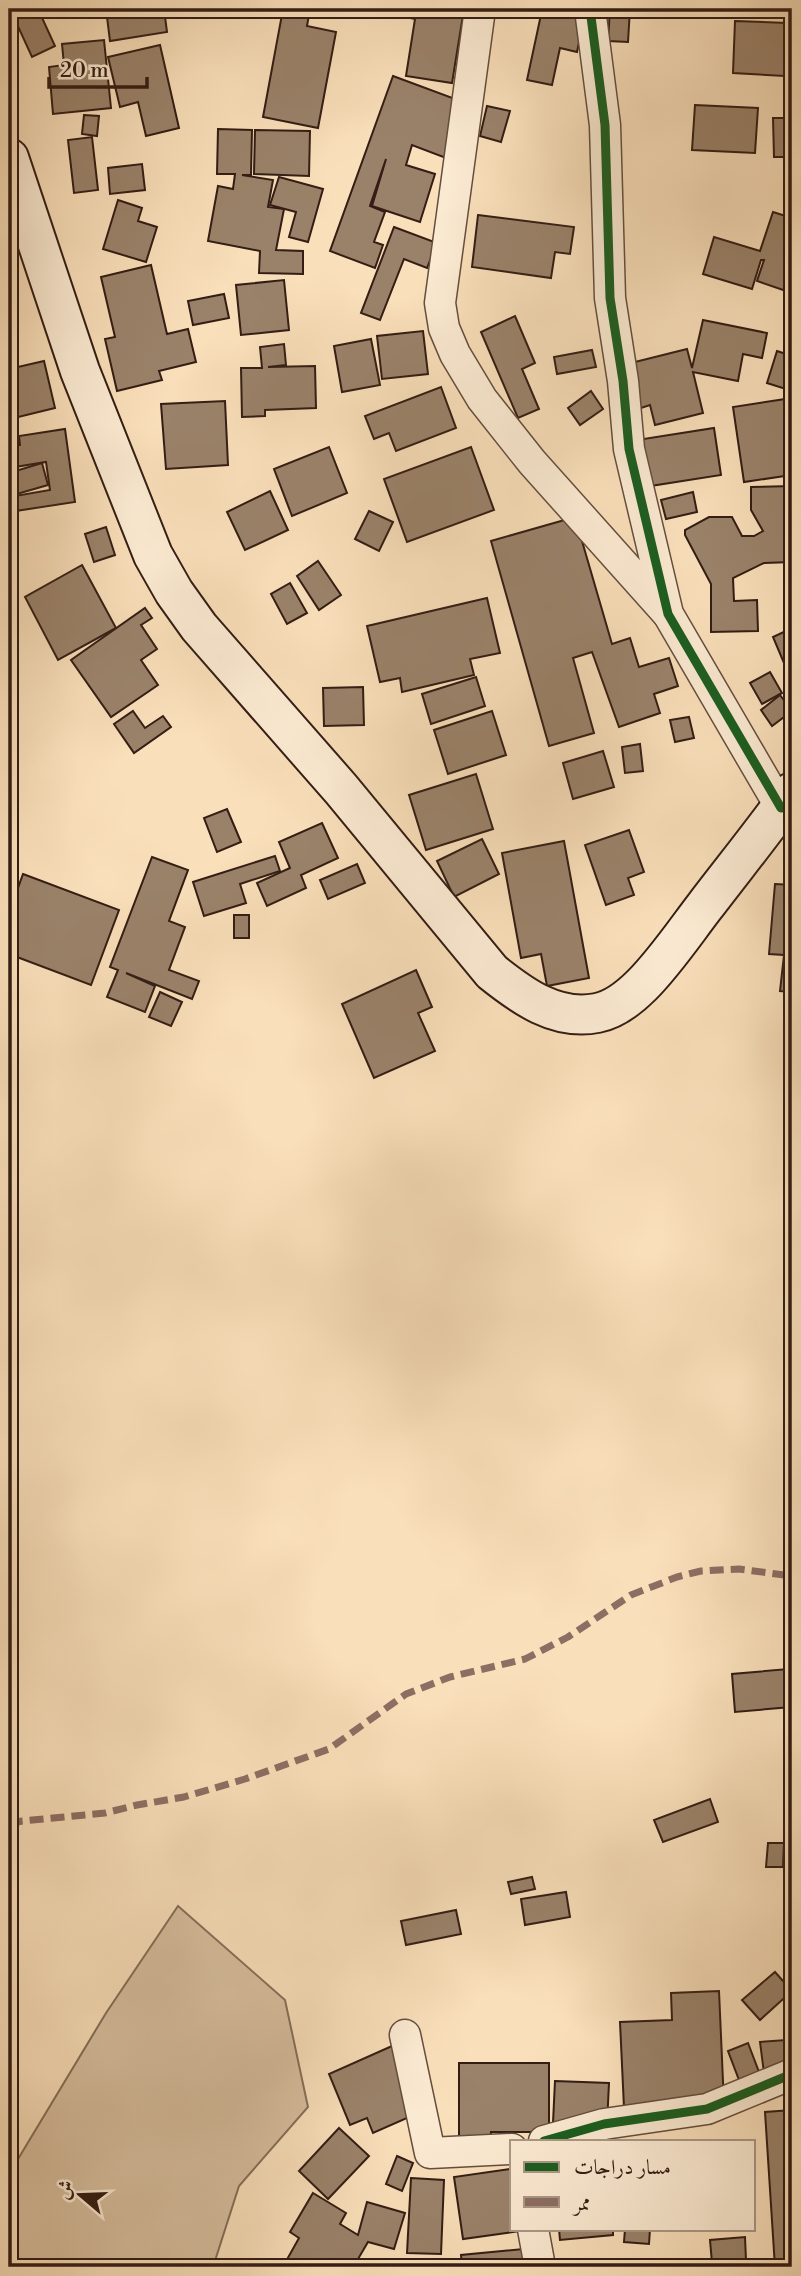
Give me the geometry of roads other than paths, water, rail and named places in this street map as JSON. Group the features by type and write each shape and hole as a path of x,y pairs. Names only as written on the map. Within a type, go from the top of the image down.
{"main road":[{"path":"9,158 80,371 153,555 174,592 199,627 332,779 492,972 513,989 550,1010 573,1014 598,1013 620,1003 642,985 738,866 786,800"}],"street":[{"path":"480,9 440,303 444,328 455,354 482,399 523,452 668,614 786,800"},
{"path":"590,9 605,125 610,298 623,381 629,449 668,614"},
{"path":"405,2035 430,2153 510,2149"},
{"path":"548,2140 604,2124 707,2109 792,2074"},
{"path":"533,2230 540,2267"}]}
